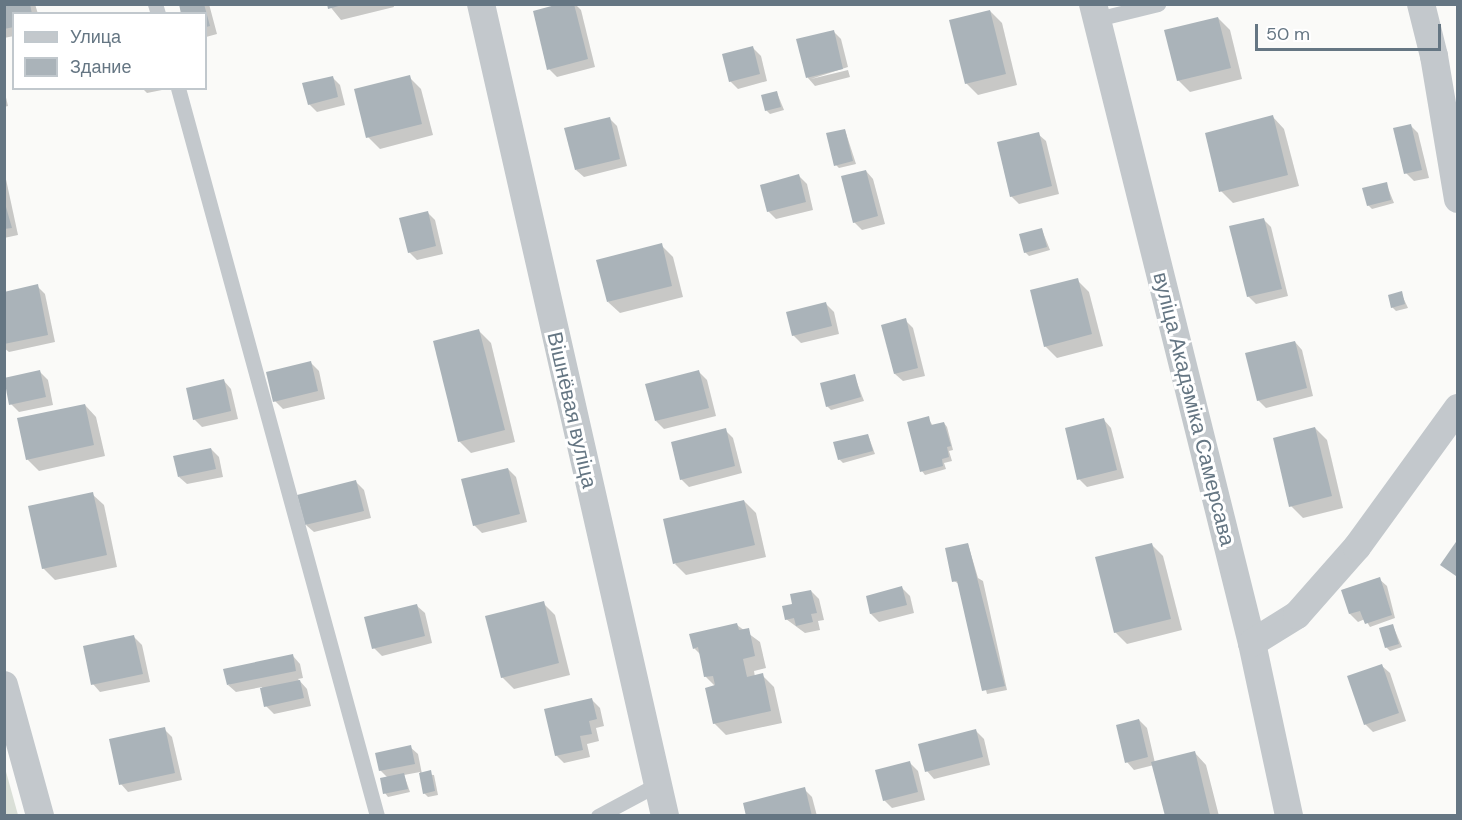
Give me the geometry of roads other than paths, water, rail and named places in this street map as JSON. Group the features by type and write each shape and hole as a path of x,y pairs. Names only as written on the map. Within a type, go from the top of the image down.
{"street":[{"name":"Вішнёвая вуліца","path":"481,4 656,785 665,816"},
{"path":"1421,4 1434,56 1458,200"},
{"name":"вуліца Акадэміка Самерсава","path":"1095,12 1252,643 1289,816"},
{"path":"1252,643 1297,615 1357,547 1458,408"},
{"path":"4,685 40,816"}],"lane":[{"path":"1095,12 1158,4"},
{"path":"179,90 376,816"},
{"path":"598,816 656,785"}]}
